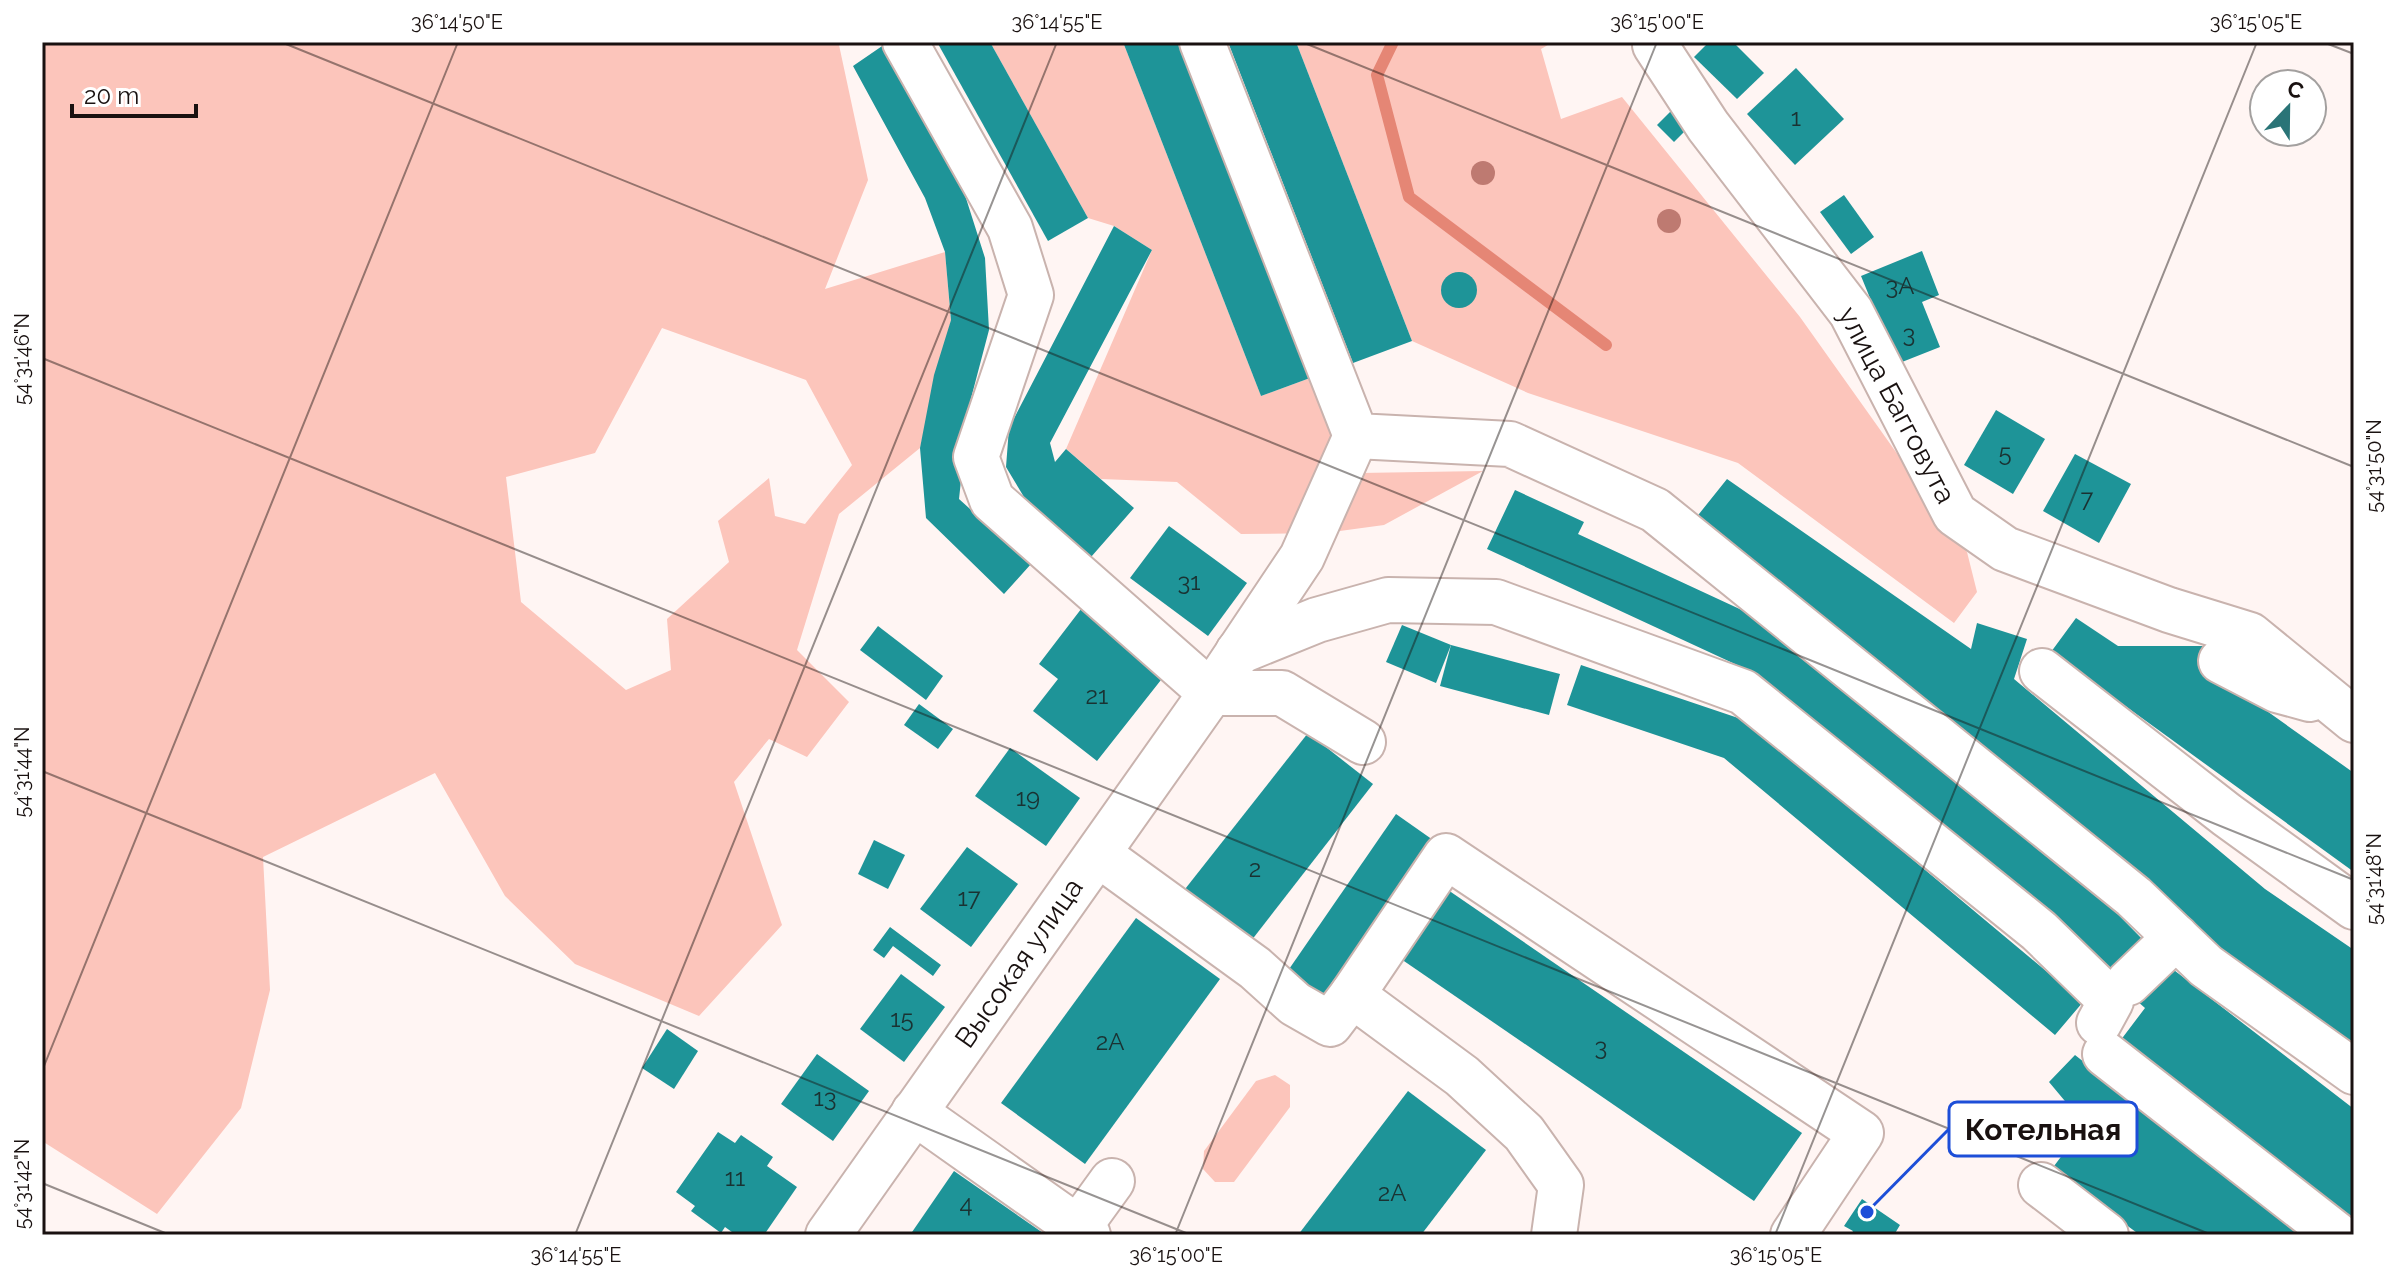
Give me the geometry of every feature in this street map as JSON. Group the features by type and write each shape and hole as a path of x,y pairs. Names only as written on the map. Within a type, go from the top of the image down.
{"street":[{"path":"905,42 1010,228 1031,295 976,457 992,500 1211,693 1282,693 1363,742"},
{"path":"1202,42 1356,436 1510,444 1655,510 2134,897 2206,966 2354,1072"},
{"name":"улица Багговута","path":"1655,45 1708,126 1851,312 1955,514 2005,549 2169,610 2250,635 2346,713"},
{"name":"Высокая улица","path":"828,1235 1211,693 1302,557 1356,436"},
{"path":"1238,652 1317,620 1388,600 1496,602 1743,692 2039,931 2111,1001 2102,1038 2337,1235"},
{"path":"2221,661 2277,690 2346,713"},
{"path":"2042,671 2227,815 2354,907"},
{"path":"1098,854 1255,968 1295,1004 1330,1024 1446,856 1861,1133 1793,1235"},
{"path":"2128,983 2176,937"},
{"path":"1352,995 1462,1076 1524,1133 1561,1185 1554,1235"},
{"path":"914,1112 1083,1231 1112,1181"},
{"path":"2041,1185 2106,1235"}],"shaded area":[{"path":"42,42 843,42 839,45 868,180 825,289 945,252 951,320 920,448 839,514 797,650 849,702 807,757 769,739 734,782 782,925 699,1016 575,964 505,896 435,773 263,857 270,990 241,1108 157,1214 42,1141","holes":["662,328 806,380 852,465 805,524 775,516 769,478 718,521 729,562 667,619 671,670 626,690 521,602 506,477 595,453"]},
{"path":"990,42 1123,42 1261,396 1310,378 1359,473 1483,471 1384,525 1325,533 1241,534 1177,482 1101,479 1066,449 1152,250 1114,226 1088,218"},
{"path":"1296,42 1553,42 1541,49 1561,119 1622,97 1800,317 1967,552 1977,592 1954,623 1738,463 1528,393 1412,341"},
{"path":"1275,1075 1290,1085 1290,1107 1234,1182 1215,1182 1203,1169 1204,1151 1256,1081"}],"building":[{"path":"888,42 958,173 985,258 989,330 969,406 959,499 1031,564 1004,594 926,518 920,448 934,375 951,320 945,252 925,198 853,66"},
{"path":"937,42 990,42 1088,218 1048,241"},
{"path":"1123,42 1183,42 1310,378 1261,396"},
{"path":"1228,42 1296,42 1412,341 1353,363"},
{"path":"1709,42 1733,42 1764,73 1737,99 1694,57"},
{"path":"1796,68 1844,119 1795,165 1747,114"},
{"path":"1677,105 1693,123 1674,142 1657,125"},
{"path":"1844,195 1874,237 1851,254 1820,212"},
{"path":"1114,226 1152,250 1050,443 1055,462 1066,449 1134,508 1091,557 1024,497 1006,467 1009,428"},
{"path":"1922,251 1939,295 1922,302 1940,347 1897,364 1861,276"},
{"path":"1459,272 1472,277 1477,290 1472,303 1459,308 1446,303 1441,290 1446,277"},
{"path":"1996,410 2045,439 2013,494 1964,465"},
{"path":"2075,454 2131,484 2099,543 2043,511"},
{"path":"1727,479 1971,649 1977,623 2027,639 2014,679 2265,889 2354,950 2354,1049 2219,953 1695,519"},
{"path":"1515,490 1584,522 1578,534 1772,624 2097,893 2147,944 2115,979 2064,928 1750,671 1487,549"},
{"path":"1169,526 1247,583 1208,636 1130,578"},
{"path":"1088,600 1172,666 1097,761 1033,711 1058,679 1039,664"},
{"path":"2076,618 2118,646 2208,646 2209,670 2354,773 2354,872 2051,652"},
{"path":"1402,625 1451,645 1436,683 1386,662"},
{"path":"878,626 943,676 926,700 860,650"},
{"path":"1451,645 1560,674 1549,715 1440,686"},
{"path":"1581,665 1747,721 2083,1002 2055,1035 1724,758 1567,705"},
{"path":"919,704 953,729 938,749 904,725"},
{"path":"1308,733 1373,784 1244,950 1178,898"},
{"path":"1010,748 1080,798 1046,846 975,796"},
{"path":"1396,814 1433,840 1322,1001 1285,975"},
{"path":"874,840 905,855 888,889 858,874"},
{"path":"967,847 1018,884 971,947 920,909"},
{"path":"1448,890 1802,1133 1754,1201 1401,959"},
{"path":"1136,918 1220,979 1085,1164 1001,1103"},
{"path":"890,927 941,965 933,976 893,946 884,958 873,950"},
{"path":"2170,967 2354,1109 2354,1224 2117,1045 2145,1008 2136,1000"},
{"path":"901,974 945,1007 904,1062 860,1029"},
{"path":"667,1029 698,1051 674,1089 642,1068"},
{"path":"817,1054 869,1091 833,1141 781,1104"},
{"path":"2075,1055 2303,1235 2140,1235 2051,1170 2085,1125 2049,1082"},
{"path":"1408,1091 1486,1150 1421,1235 1298,1235"},
{"path":"718,1132 735,1143 741,1135 773,1157 767,1166 797,1187 764,1235 736,1235 725,1227 721,1233 691,1211 695,1206 676,1192"},
{"path":"954,1171 1046,1235 910,1235"},
{"path":"1862,1199 1900,1225 1894,1235 1851,1235 1853,1231 1844,1226"}],"waterway":[{"path":"1393,42 1377,75 1409,197 1606,345"}],"place":[{"name":"Котельная","path":"1867,1212"}]}
